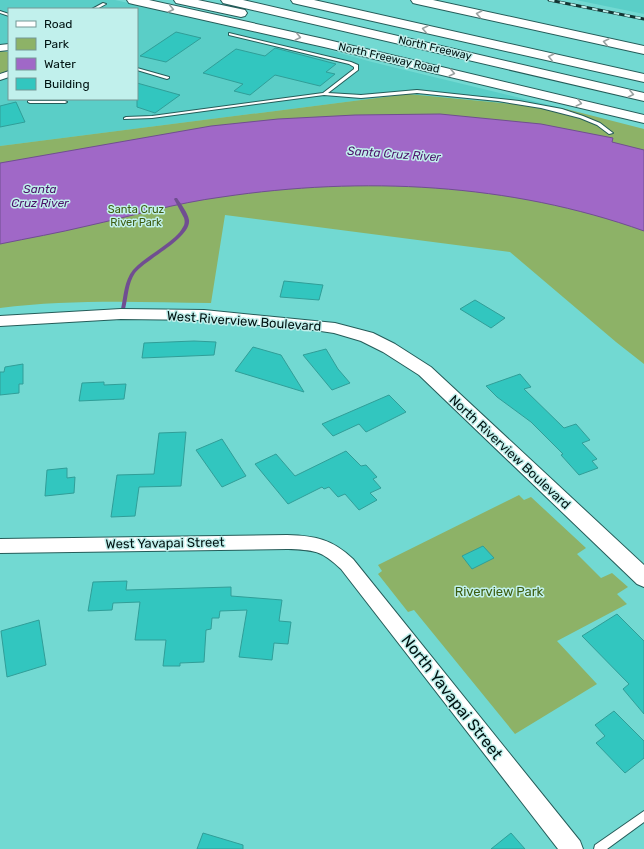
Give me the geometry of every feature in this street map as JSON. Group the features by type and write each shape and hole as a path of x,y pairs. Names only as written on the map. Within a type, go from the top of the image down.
{"highway":[{"path":"180,0 590,84"},
{"name":"North Freeway","path":"227,0 644,97"},
{"name":"North Freeway","path":"296,0 644,78"},
{"path":"414,6 425,15"},
{"path":"471,26 644,68"}],"main road":[{"name":"North Freeway Road","path":"133,0 324,43 644,119"},
{"path":"414,6 644,50"}],"street":[{"name":"West Riverview Boulevard","path":"0,321 120,314 204,315 328,327 367,337"},
{"name":"North Riverview Boulevard","path":"367,337 388,348 424,371 644,578"},
{"name":"West Yavapai Street","path":"0,546 287,542 314,543 328,547"},
{"name":"North Yavapai Street","path":"328,547 347,564 572,849"}],"lane":[{"path":"96,8 104,4"},
{"path":"230,34 351,63 356,66 356,69 324,94"},
{"path":"138,69 167,78"},
{"path":"126,118 159,116 324,94 358,96 412,91 521,102 563,112 594,122 605,128 610,133"},
{"path":"30,102 65,102"},
{"path":"599,849 644,816"}],"shaded area":[{"path":"0,0 115,0 286,38 372,62 566,109 408,94 0,146 0,80 8,77 8,100 138,100 138,8 8,8 8,44 0,45"},
{"path":"576,0 644,0 644,14"}],"green space":[{"path":"0,51 8,52 8,71 0,74"},
{"name":"Santa Cruz River Park","path":"408,94 566,109 644,129 644,364 510,252 225,215 211,303 79,302 0,308 0,146"},
{"name":"Riverview Park","path":"519,495 524,500 531,497 586,548 577,554 601,578 612,573 628,587 617,594 627,604 557,641 597,684 515,734 414,610 408,612 378,574 382,571 378,565"}],"water":[{"name":"Santa Cruz River","path":"440,114 541,124 613,138 612,142 644,150 644,231 593,215 541,202 489,194 435,188 382,186 328,187 275,190 222,197 171,206 65,231 0,244 0,163 211,126 278,119 355,115"}],"building":[{"path":"176,32 201,38 166,62 140,56"},
{"path":"275,48 336,64 326,72 335,74 320,86 275,75 250,95 234,91 243,84 203,73 236,49 265,56"},
{"path":"138,83 180,95 155,113 137,107"},
{"path":"16,102 25,122 0,127 0,106"},
{"path":"284,281 323,285 319,300 280,297"},
{"path":"475,300 505,318 491,328 460,309"},
{"path":"194,341 216,342 214,355 142,358 144,343"},
{"path":"253,347 281,355 304,392 235,371"},
{"path":"326,349 338,369 350,383 332,390 303,355"},
{"path":"23,364 23,384 19,384 19,393 0,395 0,372 4,372 5,367"},
{"path":"520,374 531,387 524,389 564,428 576,424 590,440 582,443 597,459 592,461 598,468 579,475 561,455 563,454 531,422 497,397 486,386"},
{"path":"104,382 104,385 126,384 124,399 79,401 82,383"},
{"path":"389,395 406,412 366,432 359,424 333,436 322,424"},
{"path":"186,432 181,486 139,487 135,516 111,517 117,475 154,474 159,433"},
{"path":"222,439 246,476 222,487 196,450"},
{"path":"346,451 361,466 366,465 377,477 373,479 381,488 370,493 377,500 359,510 345,494 338,497 329,487 324,489 322,487 288,504 255,464 276,454 295,476"},
{"path":"67,468 67,478 75,477 74,493 45,496 47,470"},
{"path":"483,546 494,558 472,569 462,556"},
{"path":"127,581 126,590 231,587 231,596 282,600 279,621 291,622 288,644 274,643 272,660 239,657 247,610 220,611 219,618 212,618 211,629 206,630 204,662 180,663 180,666 163,666 166,640 135,640 140,602 113,603 112,610 88,611 93,582"},
{"path":"617,614 644,641 644,714 623,689 629,684 582,636"},
{"path":"39,620 46,665 7,677 1,631"},
{"path":"614,711 644,741 644,758 625,773 596,743 605,736 595,725"},
{"path":"203,833 243,845 243,849 197,849"},
{"path":"511,833 525,849 491,849"}],"waterway":[{"path":"123,309 128,284 135,271 181,234 185,227 187,221 176,199"}],"railway":[{"path":"549,0 644,19"}]}
